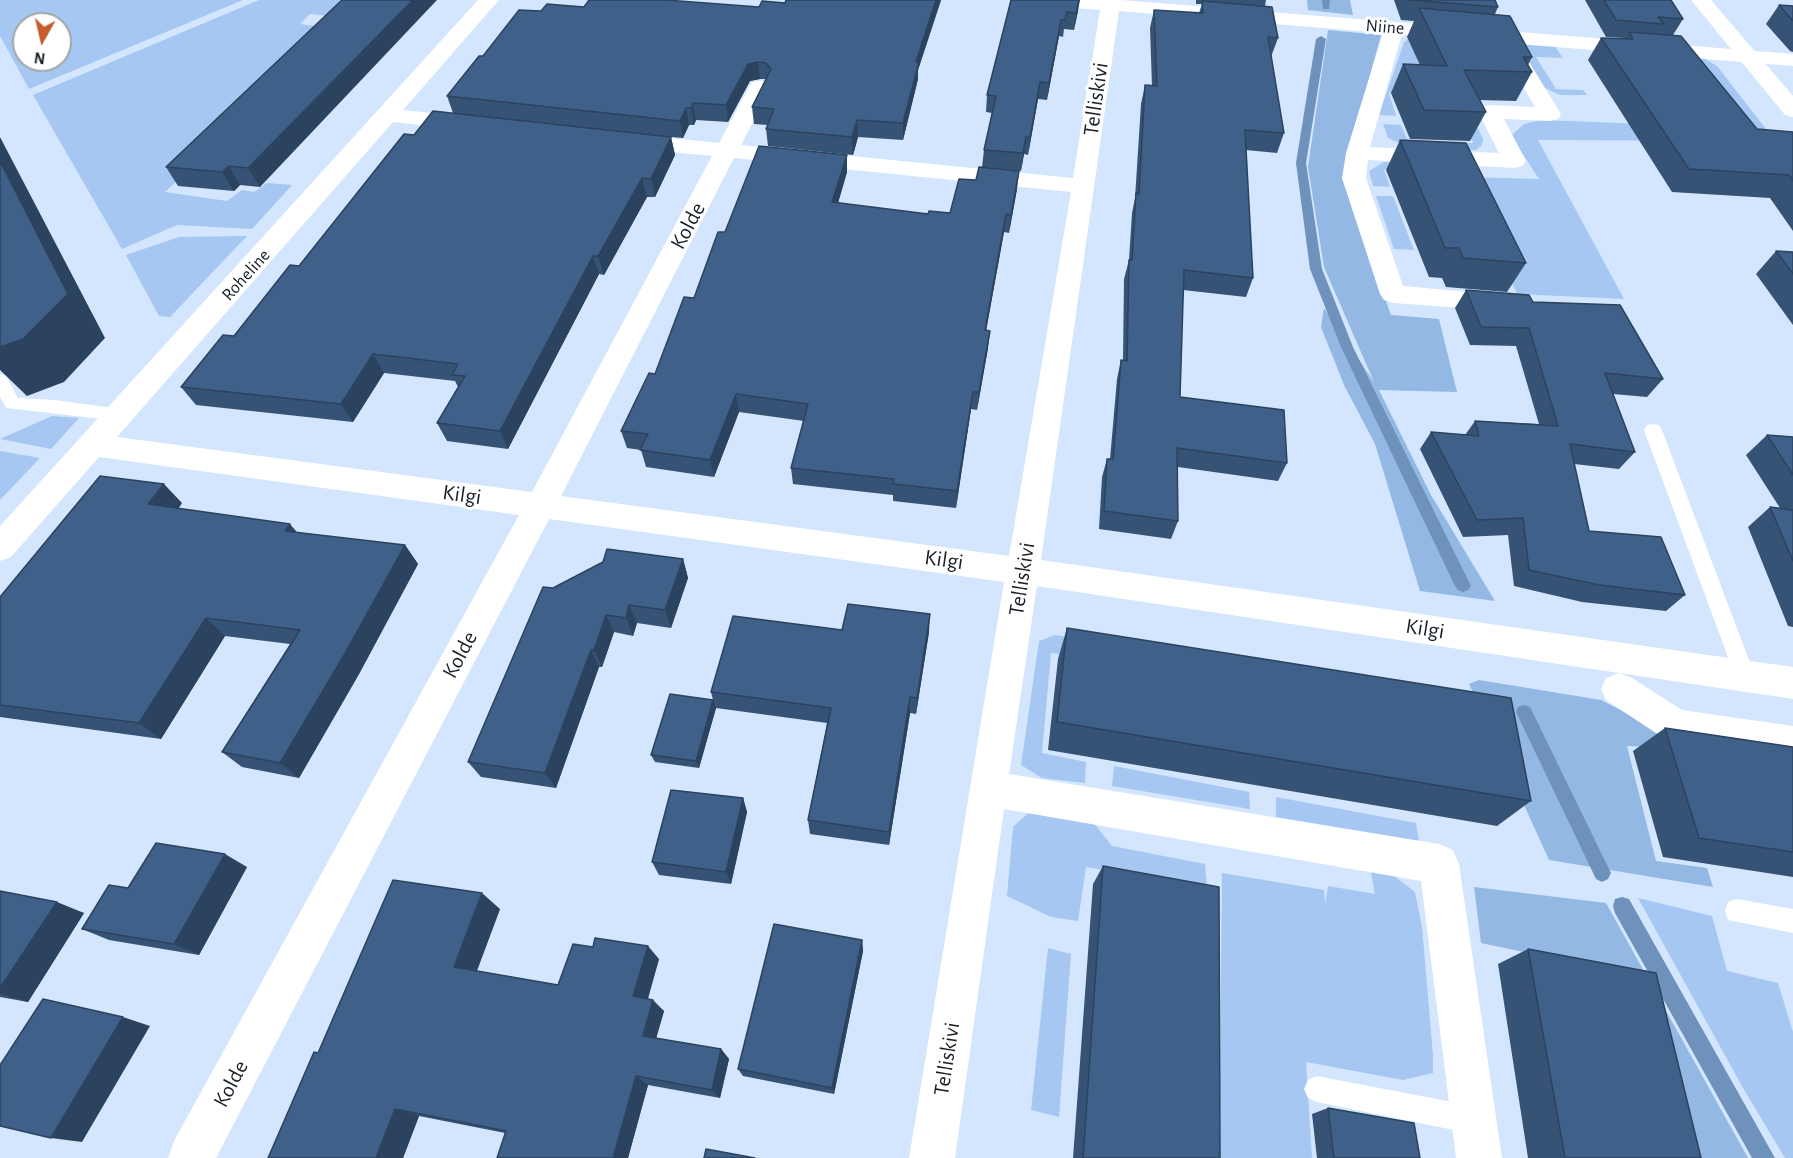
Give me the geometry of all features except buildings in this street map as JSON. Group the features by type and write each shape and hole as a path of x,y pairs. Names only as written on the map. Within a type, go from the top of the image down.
{"street":[{"name":"Roheline","path":"0,548 389,115 489,0"},
{"name":"Niine","path":"1049,0 1110,3 1793,60"},
{"path":"1701,0 1793,110"},
{"name":"Telliskivi","path":"932,1158 988,788 1084,186 1110,3"},
{"path":"1394,28 1357,153 1354,178 1392,294 1528,304"},
{"path":"1357,153 1514,161 1489,112 1550,114 1504,37"},
{"name":"Kolde","path":"191,1158 540,506 728,152 760,87"},
{"path":"389,115 497,126"},
{"path":"612,139 1084,186"},
{"name":"Kilgi","path":"93,445 1023,571 1793,682"},
{"path":"1619,689 1676,725 1793,743"},
{"path":"988,788 1439,864 1476,1139"}],"lane":[{"path":"0,380 12,404 55,406 120,415"},
{"path":"1653,430 1745,676"},
{"path":"1737,911 1793,921"},
{"path":"1317,1089 1476,1139"}],"shaded area":[{"path":"0,0 243,0 72,71 72,12 12,12 12,58 0,36"},
{"path":"259,0 354,0 337,17 310,14 300,24 321,27 204,155 165,192 227,201 242,190 254,192 267,183 292,185 252,229 177,225 122,249 33,95"},
{"path":"1307,0 1350,0 1353,15 1308,10"},
{"path":"1328,30 1381,35 1342,178 1391,315 1439,319 1457,392 1379,390 1431,495 1495,601 1420,591 1375,444 1344,385 1321,327 1324,308 1374,382 1324,267 1308,167"},
{"path":"1411,36 1442,39 1417,92 1389,93 1396,116 1379,115 1404,42"},
{"path":"1522,43 1554,45 1563,58 1536,57 1556,89 1583,90 1587,95 1560,95 1543,87 1519,49"},
{"path":"1676,55 1702,57 1717,66 1766,129 1731,128"},
{"path":"20,72 70,72 29,89"},
{"path":"1541,120 1644,124 1773,141 1538,140 1624,299 1517,294 1464,177 1539,179 1511,136 1524,124"},
{"path":"1383,124 1401,125 1408,141 1473,143 1466,128 1478,128 1483,139 1482,145 1476,150 1408,147 1388,138"},
{"path":"1384,162 1449,166 1451,171 1384,169 1390,187 1373,186 1369,171"},
{"path":"1376,196 1393,196 1414,250 1394,249"},
{"path":"247,236 170,317 159,316 126,255 179,237"},
{"path":"52,416 79,418 51,449 0,439"},
{"path":"0,451 40,458 0,500"},
{"path":"1055,635 1085,640 1090,657 1051,653 1042,753 1086,762 1085,783 1042,778 1021,765 1039,641"},
{"path":"1479,680 1601,700 1663,732 1673,748 1627,746 1656,861 1707,868 1713,887 1549,860 1469,684"},
{"path":"1114,766 1249,792 1250,809 1112,786"},
{"path":"1276,797 1416,823 1419,841 1276,817"},
{"path":"1037,805 1086,813 1112,846 1205,864 1207,888 1086,867 1078,921 1051,917 1007,896 1013,827"},
{"path":"1369,862 1380,865 1415,892 1422,927 1433,1073 1403,1080 1306,1062 1312,1158 1219,1158 1222,873 1324,890 1325,904 1328,886 1375,894"},
{"path":"1474,887 1606,903 1748,1158 1669,1158 1624,973 1481,943"},
{"path":"1638,898 1712,916 1727,971 1778,983 1793,1032 1793,1158 1785,1158 1743,1088"},
{"path":"1048,948 1071,954 1059,1117 1031,1110"}],"waterway":[{"path":"1326,0 1326,7"},
{"path":"1321,39 1301,163 1316,269 1347,347 1463,586"},
{"path":"1524,712 1602,873"},
{"path":"1622,906 1764,1158"}]}
